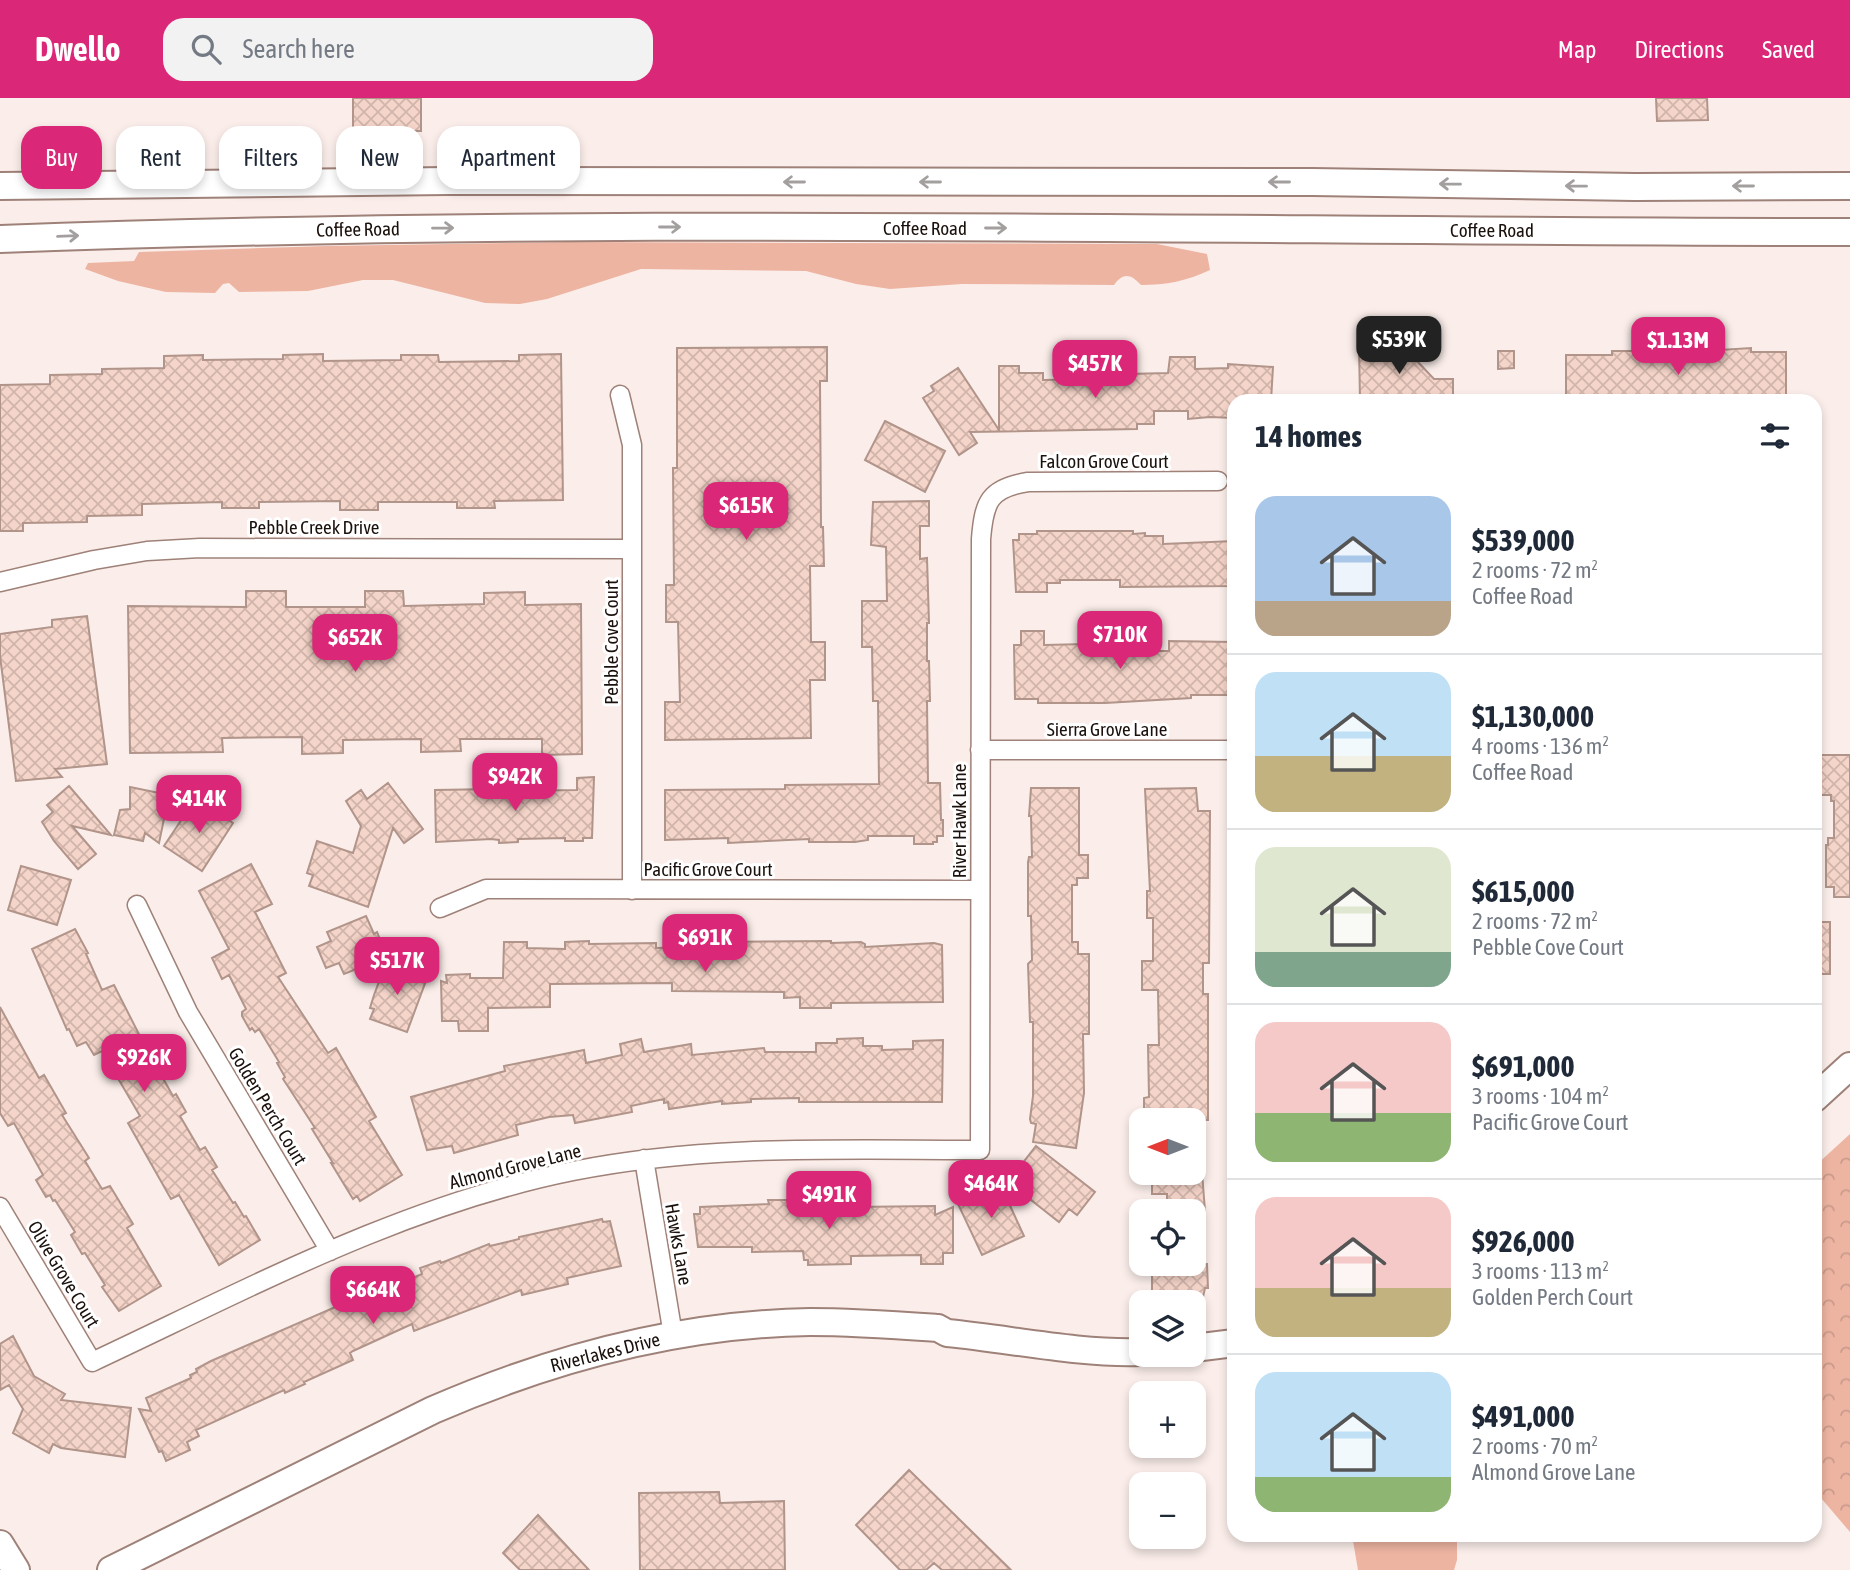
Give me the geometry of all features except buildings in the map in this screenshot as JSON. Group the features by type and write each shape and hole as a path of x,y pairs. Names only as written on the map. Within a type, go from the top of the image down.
{"main road":[{"path":"0,186 448,181 1850,186"},
{"name":"Coffee Road","path":"0,239 213,231 475,228 1850,232"},
{"path":"1822,1092 1850,1066"},
{"name":"Riverlakes Drive","path":"111,1570 433,1410 485,1387 610,1348 727,1327 809,1322 938,1328 947,1333 1010,1339 1101,1353 1129,1352"},
{"path":"1206,1346 1227,1344"},
{"path":"0,1544 16,1570"}],"street":[{"name":"Pebble Cove Court","path":"620,395 632,445 632,890"},
{"name":"Falcon Grove Court","path":"993,495 1008,485 1028,482 1218,481"},
{"name":"River Hawk Lane","path":"980,1150 981,539 983,514 993,495"},
{"name":"Pebble Creek Drive","path":"0,582 94,560 147,551 632,549"},
{"name":"Sierra Grove Lane","path":"980,750 1227,750"},
{"name":"Pacific Grove Court","path":"440,908 486,889 980,890"},
{"name":"Golden Perch Court","path":"137,905 188,1012 330,1251"},
{"name":"Almond Grove Lane","path":"92,1362 330,1251 425,1212 498,1189 573,1171 644,1159 752,1150 980,1150"},
{"name":"Hawks Lane","path":"644,1159 673,1335"},
{"name":"Olive Grove Court","path":"0,1207 92,1362"}],"green space":[{"path":"568,242 1157,244 1207,254 1210,270 1185,280 1150,285 1141,285 1124,276 1114,285 962,284 890,289 856,284 806,271 641,269 547,299 520,304 485,303 393,280 363,280 308,291 239,292 229,283 223,284 215,293 166,292 118,281 85,269 88,263 134,261 139,252"},
{"path":"1850,1134 1850,1532 1822,1499 1822,1160"},
{"path":"1353,1542 1457,1542 1454,1570 1358,1570"}]}
